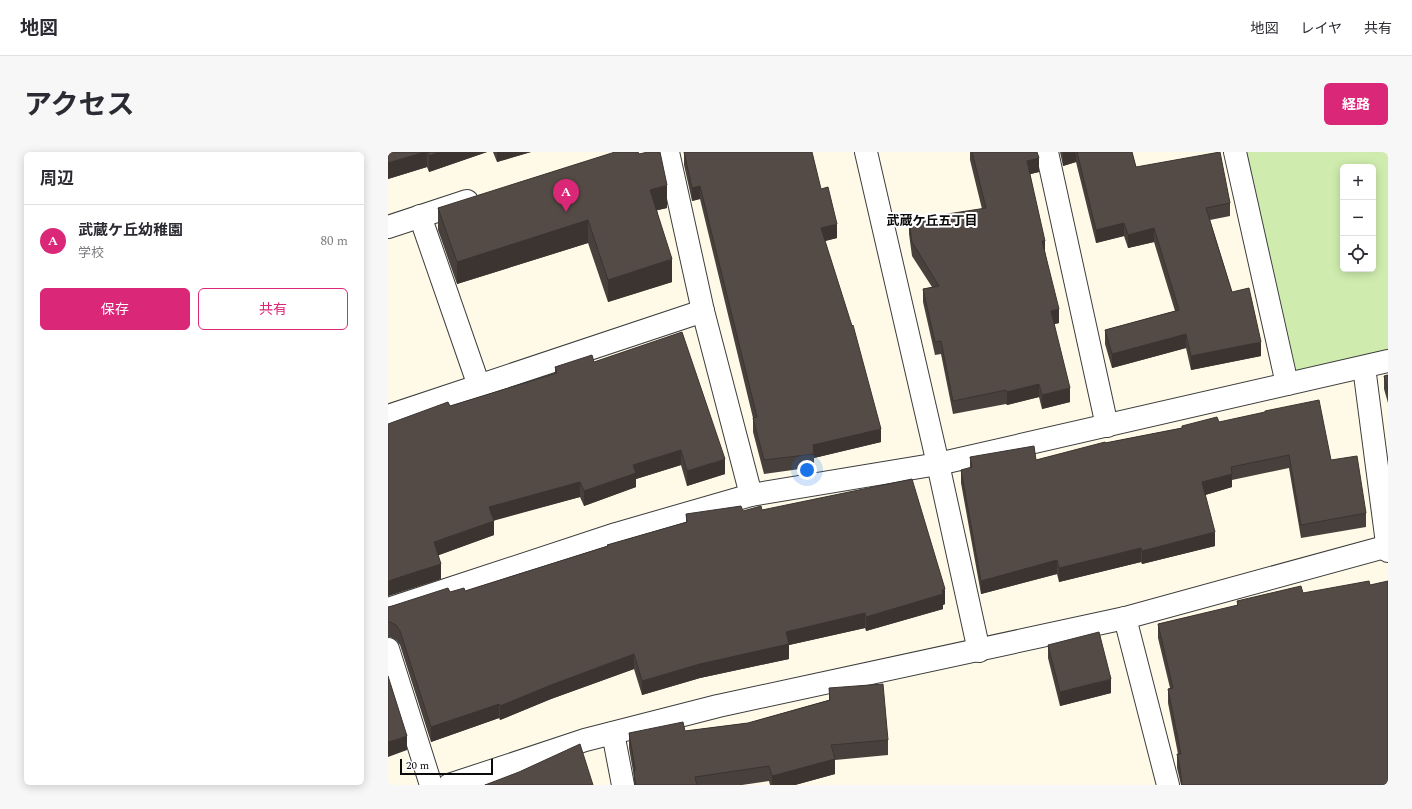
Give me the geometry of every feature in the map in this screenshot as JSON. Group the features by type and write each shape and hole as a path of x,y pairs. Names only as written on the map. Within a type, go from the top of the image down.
{"street":[{"path":"668,152 703,311 751,495"},
{"path":"866,152 938,464 979,651"},
{"path":"1047,152 1107,426"},
{"path":"1235,152 1286,384"},
{"path":"388,227 488,194"},
{"path":"420,216 479,386"},
{"path":"388,416 703,311"},
{"path":"388,609 616,534 751,495 938,464 1388,361"},
{"path":"449,785 584,740 718,706 878,671 979,651 1125,618 1388,548 1364,367"},
{"path":"1125,618 1168,785"},
{"path":"388,649 431,785"},
{"path":"613,733 623,785"}],"green space":[{"path":"1235,152 1388,152 1388,361 1287,384"}],"building":[{"path":"388,152 425,152 388,163"},
{"path":"428,152 440,152 429,156"},
{"path":"615,152 638,152 639,154 660,152 667,185 650,190 672,259 608,280 588,220 457,262 438,208"},
{"path":"684,152 812,152 821,189 828,187 837,224 821,228 852,326 853,325 881,429 813,445 814,454 764,460 753,418 757,417 700,186 692,188"},
{"path":"972,152 1037,152 1039,158 1027,161 1045,241 1042,241 1059,309 1051,311 1070,388 1042,395 1039,384 1007,392 1006,390 953,401 941,341 935,342 923,289 939,286 912,242 909,220 986,208"},
{"path":"1077,152 1132,152 1136,167 1220,152 1230,203 1206,208 1232,292 1249,288 1261,342 1191,356 1186,334 1112,354 1105,330 1179,310 1154,228 1128,235 1124,223 1096,230"},
{"path":"682,332 725,459 687,471 681,450 633,465 636,473 584,491 580,482 489,507 494,521 434,542 441,564 388,581 388,424 448,402 450,406 557,373 555,367 592,355 594,362"},
{"path":"1388,375 1388,390 1384,376"},
{"path":"1319,400 1331,460 1357,456 1366,513 1301,525 1289,455 1231,467 1232,474 1202,482 1215,532 1142,551 1141,548 1059,568 1057,560 981,581 961,470 972,467 970,457 1034,446 1036,460 1105,442 1182,428 1182,426 1217,417 1219,422"},
{"path":"912,479 945,589 942,590 943,594 866,617 865,613 786,632 789,644 700,664 642,681 634,654 500,706 499,704 431,727 400,631 396,625 388,622 388,607 448,588 450,592 464,588 465,591 608,546 607,545 687,522 686,514 741,506 743,511 761,506 762,510"},
{"path":"1369,581 1370,585 1388,581 1388,785 1182,785 1177,754 1181,754 1168,689 1173,688 1158,624 1238,605 1237,601 1301,586 1303,593"},
{"path":"1099,632 1111,679 1060,692 1048,645"},
{"path":"388,676 407,736 388,742"},
{"path":"883,684 888,740 831,745 835,759 772,776 769,766 695,777 697,785 636,785 634,775 635,768 629,733 683,722 685,731 748,723 830,700 829,688"},
{"path":"580,744 593,785 485,785 519,772"}],"place":[{"name":"武蔵ケ丘幼稚園","path":"566,212"}],"district":[{"name":"武蔵ケ丘五丁目","path":"932,221"}]}
